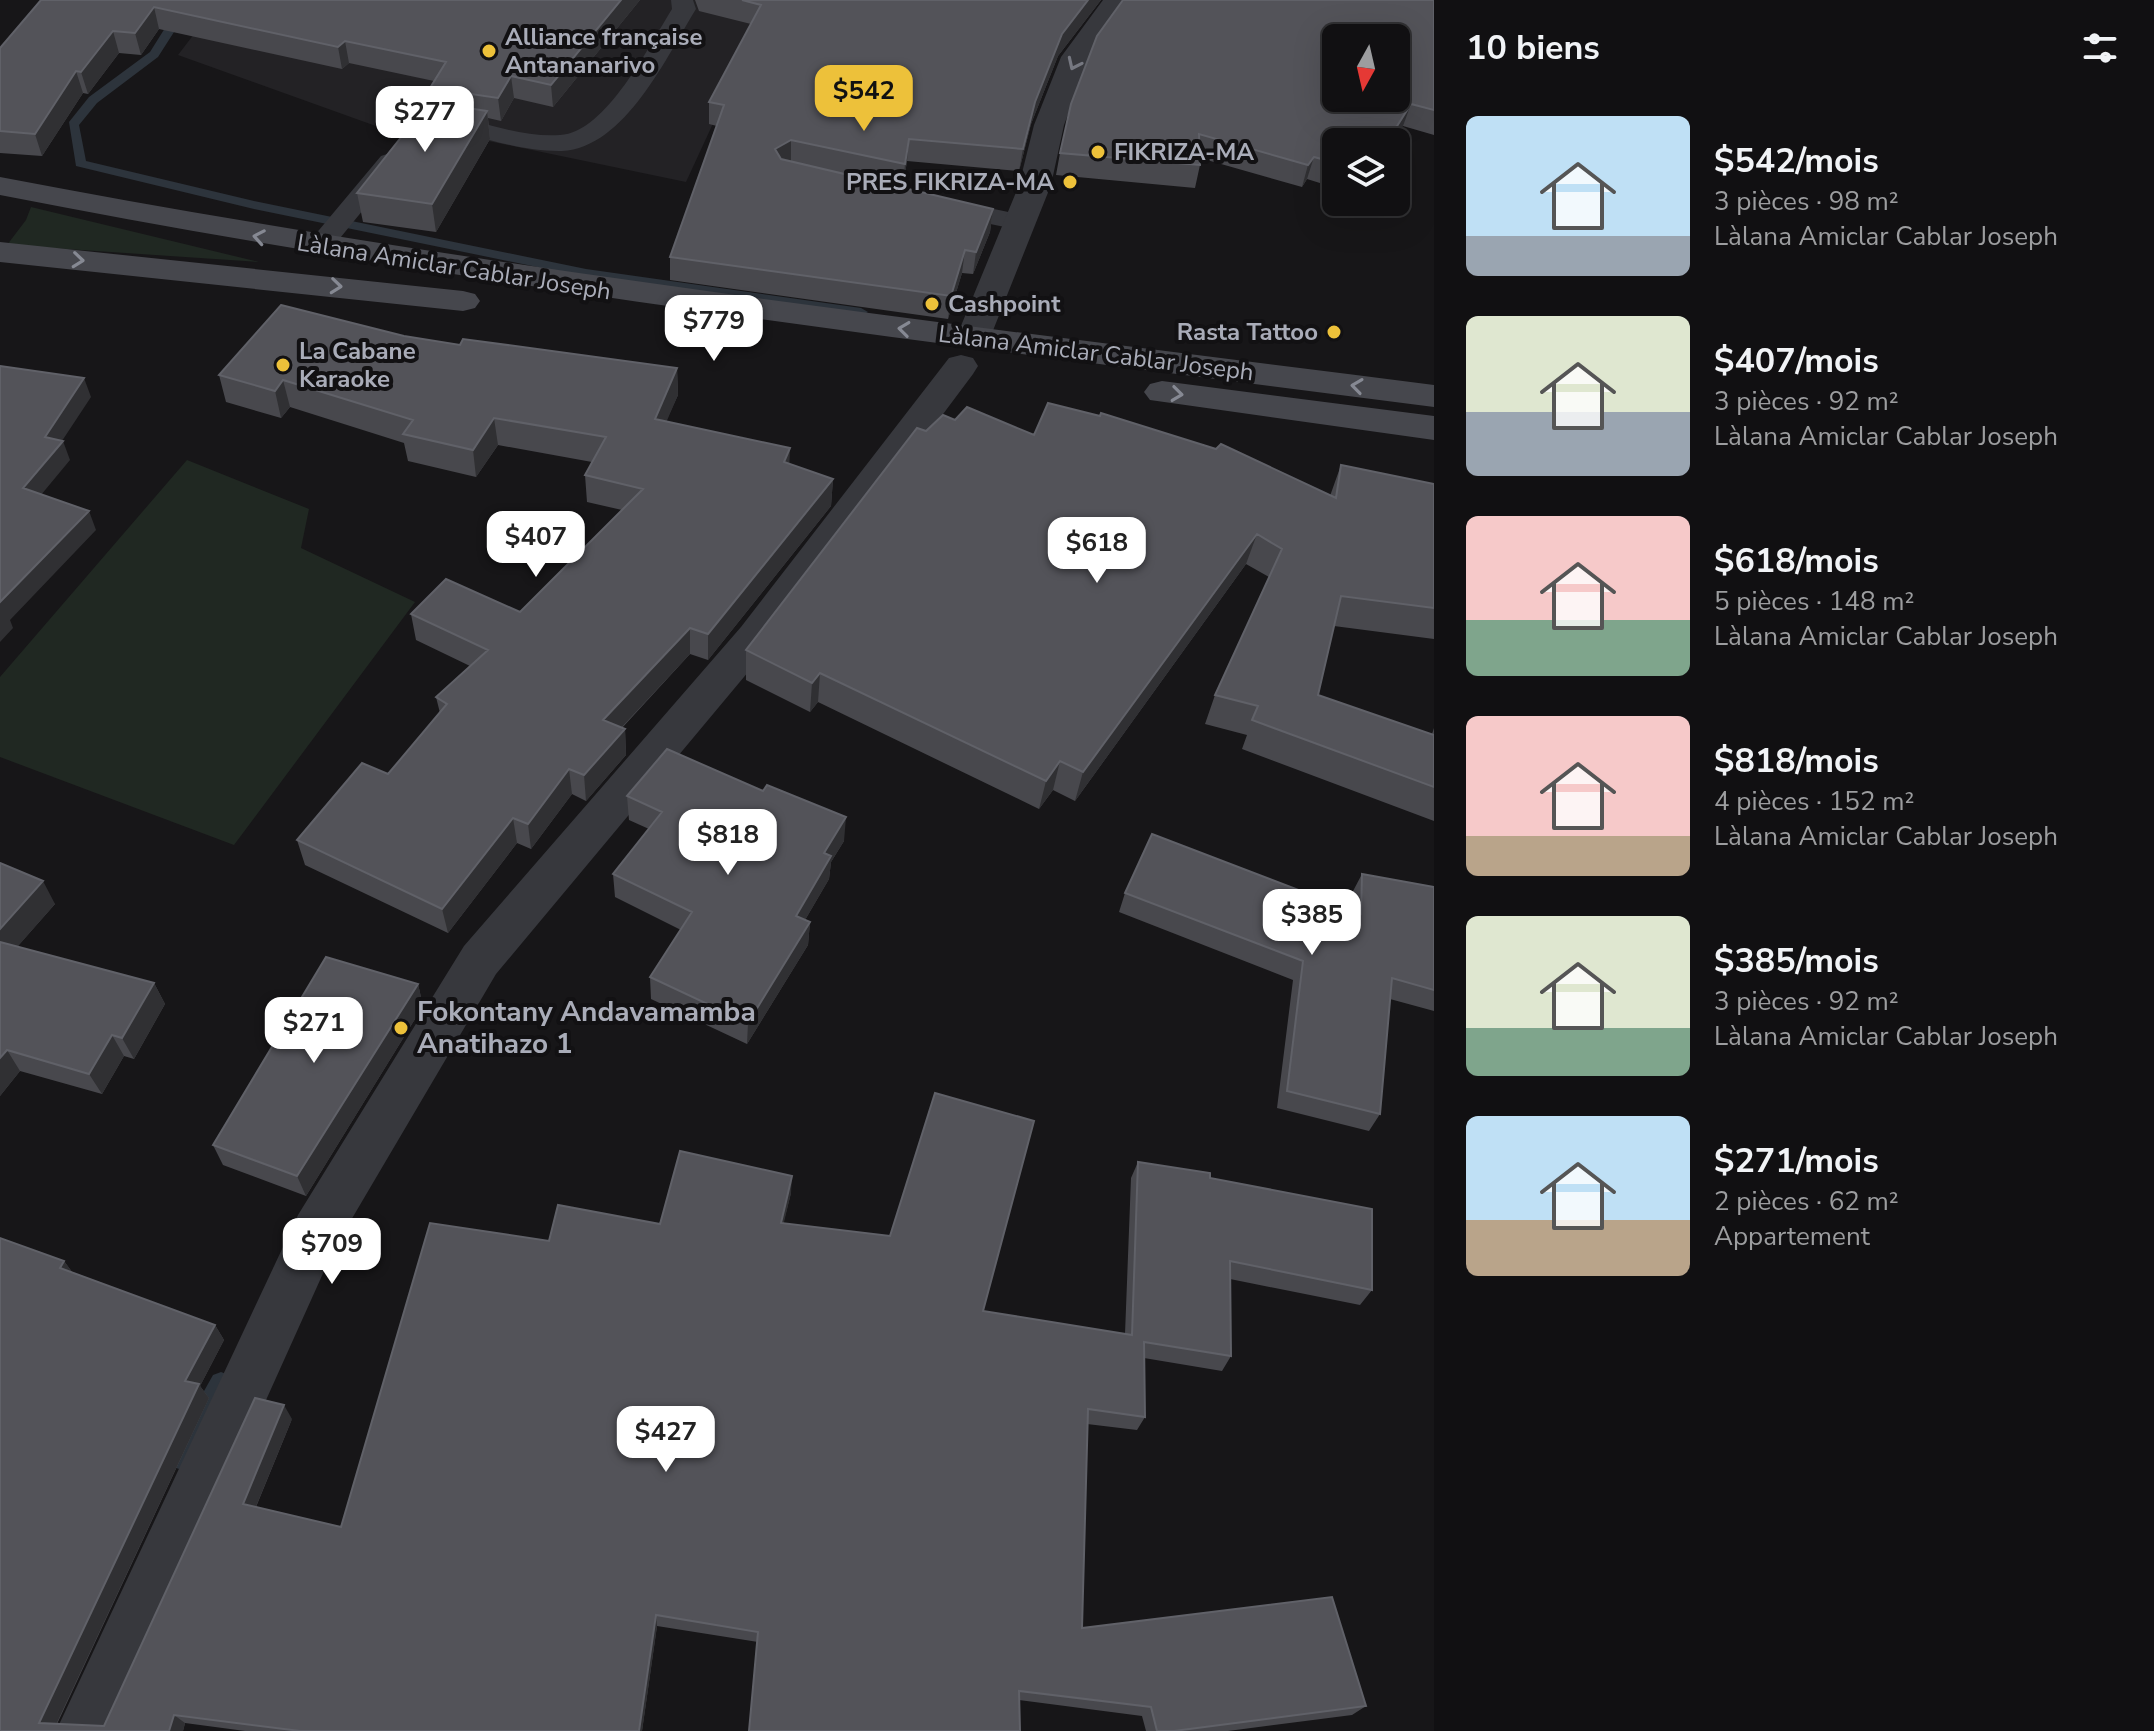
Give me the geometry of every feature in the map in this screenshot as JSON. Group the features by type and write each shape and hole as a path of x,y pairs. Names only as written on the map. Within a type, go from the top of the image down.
{"main road":[{"name":"Làlana Amiclar Cablar Joseph","path":"0,186 331,230 967,352 1434,428"},
{"path":"0,202 0,211"},
{"name":"Làlana Amiclar Cablar Joseph","path":"0,252 967,352 1434,396"}],"street":[{"path":"86,1731 316,1232 480,960 755,637 967,352 1035,185 1049,125 1076,57 1117,0"}],"lane":[{"path":"331,230 422,123 437,119 564,143 585,138 608,122 684,9 682,0"},
{"path":"927,203 1019,222"}],"shaded area":[{"path":"220,0 770,0 686,182 421,127 412,139 178,55"},
{"path":"31,207 259,262 7,245 26,220"},
{"path":"187,460 309,509 301,548 415,602 234,845 0,757 0,677"}],"building":[{"path":"41,0 621,0 551,85 511,76 498,98 430,88 446,62 345,41 338,47 154,7 135,33 113,31 81,72 76,71 35,134 0,131 0,48"},
{"path":"742,0 1088,0 1062,34 1035,102 1023,149 909,139 905,164 791,140 775,149 781,159 993,209 976,252 965,250 951,296 670,257 724,105 709,102 761,5"},
{"path":"1123,0 1434,0 1434,110 1410,106 1410,24 1322,24 1322,112 1406,112 1396,128 1322,128 1322,159 1314,157 1308,165 1199,134 1200,165 1060,153 1071,104 1097,36"},
{"path":"429,102 487,111 432,204 357,193"},
{"path":"281,305 404,336 460,345 463,339 677,368 655,419 790,448 784,462 833,479 708,634 690,628 603,720 625,729 584,775 569,769 528,824 513,818 442,909 297,840 362,763 388,774 447,704 436,697 488,650 411,614 446,579 520,612 643,489 585,475 606,437 494,418 473,450 403,434 413,420 283,380 275,391 219,375"},
{"path":"0,366 84,378 45,437 63,441 23,488 89,511 0,602"},
{"path":"1048,403 1100,416 1101,413 1216,449 1221,444 1336,498 1341,465 1434,484 1434,608 1341,596 1318,695 1434,735 1434,787 1252,720 1258,706 1215,695 1282,549 1257,534 1083,772 1060,761 1046,781 820,673 812,683 746,650 917,428 926,431 943,415 955,420 967,407 1034,435"},
{"path":"667,749 763,791 767,785 846,817 824,853 831,856 796,916 810,922 748,1023 650,977 692,912 613,874 662,812 627,796"},
{"path":"1152,834 1361,914 1362,874 1434,887 1434,990 1392,978 1380,1114 1287,1091 1303,961 1125,893"},
{"path":"0,863 43,881 0,929"},
{"path":"0,942 154,983 122,1038 112,1035 89,1074 7,1050 0,1058"},
{"path":"326,957 418,984 297,1176 213,1145"},
{"path":"935,1093 1034,1121 983,1311 1132,1335 1138,1162 1210,1173 1210,1178 1372,1209 1372,1290 1230,1261 1231,1356 1144,1342 1145,1417 1088,1409 1082,1628 1332,1597 1366,1706 1157,1731 1151,1707 1019,1691 1020,1731 749,1731 758,1632 656,1615 639,1731 300,1731 174,1715 169,1731 0,1731 0,1238 64,1261 60,1268 215,1325 185,1381 199,1384 39,1723 104,1726 255,1398 284,1405 243,1504 341,1527 430,1223 549,1241 558,1205 660,1224 680,1151 792,1176 781,1223 890,1236"}],"waterway":[{"path":"198,0 169,30 154,54 93,100 73,125 80,163 254,205 586,273 861,312"},
{"path":"179,1458 221,1383"}],"place":[{"name":"Alliance française Antananarivo","path":"489,51"},
{"name":"FIKRIZA-MA","path":"1098,152"},
{"name":"PRES FIKRIZA-MA","path":"1070,182"},
{"name":"Cashpoint","path":"932,304"},
{"name":"Rasta Tattoo","path":"1334,332"},
{"name":"La Cabane Karaoke","path":"283,365"},
{"name":"Fokontany Andavamamba Anatihazo 1","path":"401,1028"}]}
